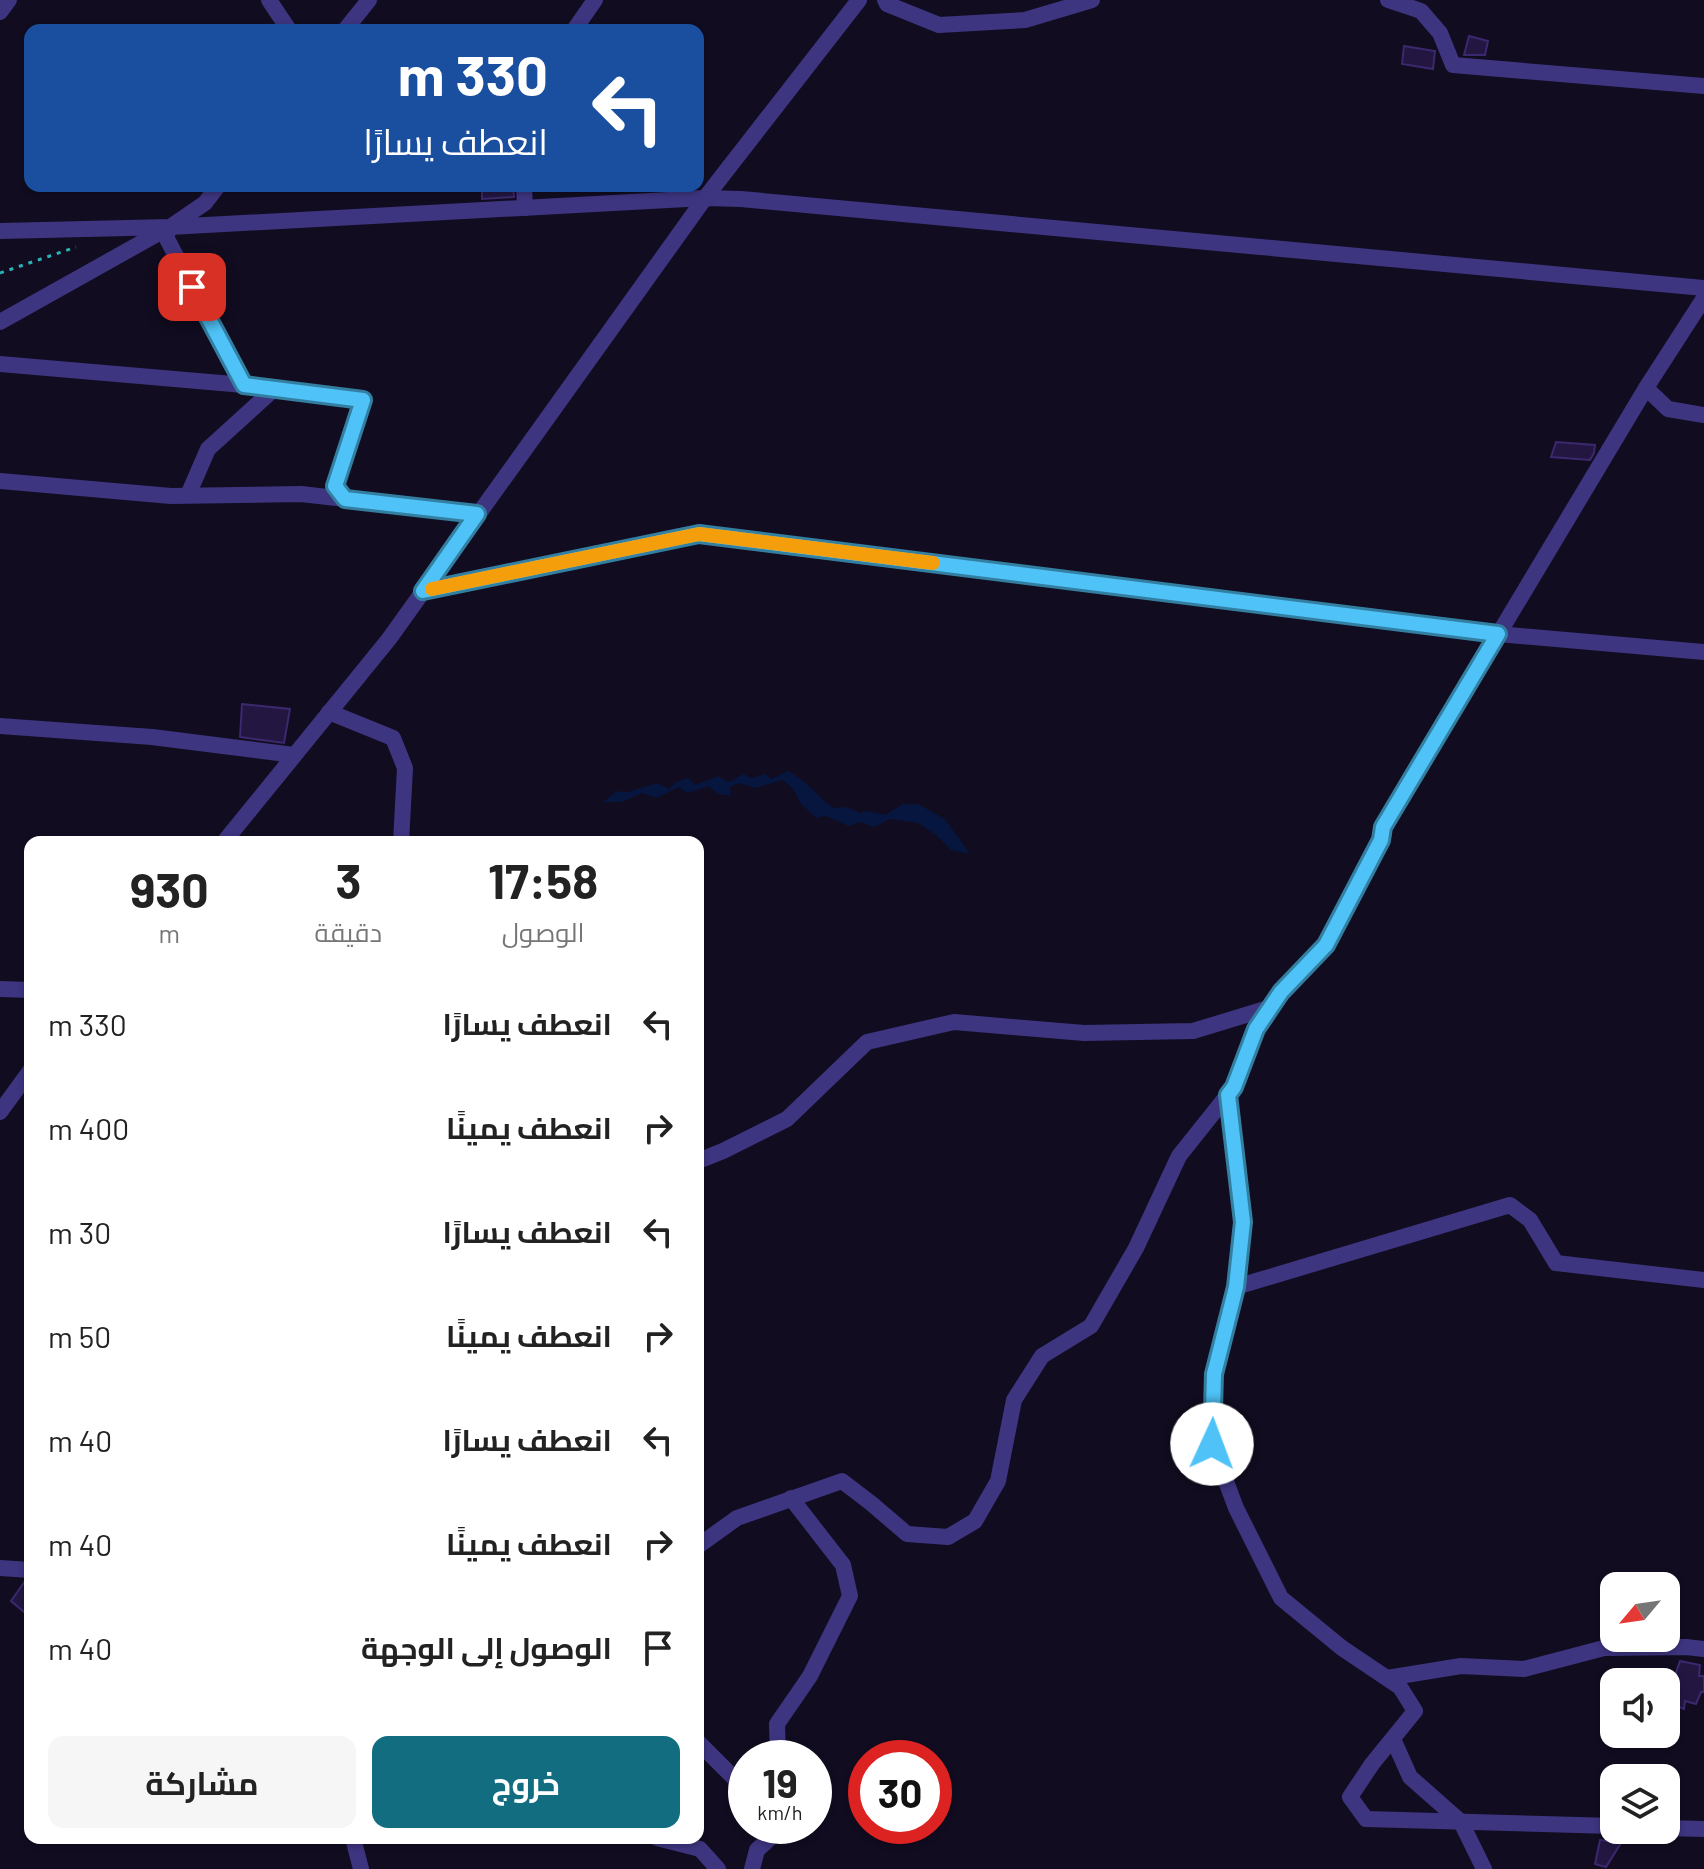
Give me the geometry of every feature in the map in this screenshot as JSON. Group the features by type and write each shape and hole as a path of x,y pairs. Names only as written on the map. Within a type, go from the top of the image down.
{"street":[{"path":"0,12 9,0"},
{"path":"269,0 285,24"},
{"path":"350,24 369,0"},
{"path":"578,24 595,0"},
{"path":"229,836 389,639 705,198 859,0"},
{"path":"885,0 887,4 939,25 1025,20 1092,0"},
{"path":"1388,0 1421,11 1440,33 1453,65 1704,86"},
{"path":"0,322 170,227 205,203 213,192"},
{"path":"524,192 525,208"},
{"path":"0,231 170,227 705,198 756,200 1704,288"},
{"path":"170,227 166,237 244,385"},
{"path":"704,1542 737,1518 842,1481 907,1534 948,1537 975,1521 998,1481 1014,1400 1042,1356 1091,1326 1136,1248 1179,1156 1234,1087 1256,1029 1281,992 1326,945 1381,840 1383,827 1646,388 1704,298"},
{"path":"0,364 244,385 363,400 335,486 345,499"},
{"path":"1646,388 1668,409 1704,415"},
{"path":"188,495 208,449 274,389"},
{"path":"0,481 171,496 301,494 477,514"},
{"path":"423,591 699,534 1498,634 1704,652"},
{"path":"329,712 393,738 405,768 401,836"},
{"path":"0,726 152,737 294,755"},
{"path":"0,989 24,990"},
{"path":"704,1159 787,1119 867,1042 954,1022 1084,1033 1193,1031 1272,1007"},
{"path":"0,1112 24,1079"},
{"path":"1228,1095 1243,1222 1236,1287 1214,1374 1212,1444 1236,1508 1281,1598 1342,1648 1400,1687 1415,1711 1350,1797 1366,1819 1600,1826"},
{"path":"1236,1287 1510,1205 1530,1220 1556,1263 1704,1280"},
{"path":"777,1740 777,1724 810,1676 850,1596 843,1565 791,1498"},
{"path":"0,1568 24,1570"},
{"path":"1387,1678 1461,1666 1524,1669 1604,1648 1704,1649"},
{"path":"1393,1739 1410,1777 1461,1822 1484,1869"},
{"path":"704,1748 728,1772"},
{"path":"1680,1828 1704,1829"},
{"path":"355,1844 361,1869"},
{"path":"680,1844 700,1849 718,1869"},
{"path":"752,1869 757,1850 763,1844"}],"path":[{"path":"0,273 88,243"}],"water":[{"path":"787,771 805,782 833,808 847,807 860,813 866,811 885,815 903,804 918,804 945,819 970,854 951,850 918,823 890,819 875,827 860,822 848,826 827,816 816,818 783,780 755,788 739,783 730,787 731,795 718,794 709,786 687,793 679,787 656,798 642,793 622,802 603,802 617,791 629,792 657,783 669,789 676,782 688,778 695,785 718,776 729,782 744,774 751,778 764,774 772,779"}],"building":[{"path":"1469,36 1488,41 1485,55 1464,55"},
{"path":"1404,46 1435,51 1433,69 1402,64"},
{"path":"482,192 514,192 514,197 482,199"},
{"path":"1556,442 1595,445 1594,453 1590,460 1551,457"},
{"path":"242,704 290,709 284,743 240,737"},
{"path":"24,1582 24,1612 11,1601"},
{"path":"1680,1661 1700,1665 1699,1676 1704,1676 1704,1692 1701,1692 1696,1704 1685,1701 1684,1709 1680,1707 1680,1668 1678,1668"},
{"path":"1600,1840 1600,1844 1620,1844 1606,1867 1595,1864"}],"slow traffic":[{"path":"432,589 699,534 933,563"}],"route":[{"path":"192,287 244,385 363,400 335,486 345,499 477,514 423,591 699,534 1498,634 1383,827 1381,840 1326,945 1281,992 1256,1029 1228,1095 1243,1222 1236,1287 1214,1374 1212,1444"}]}
